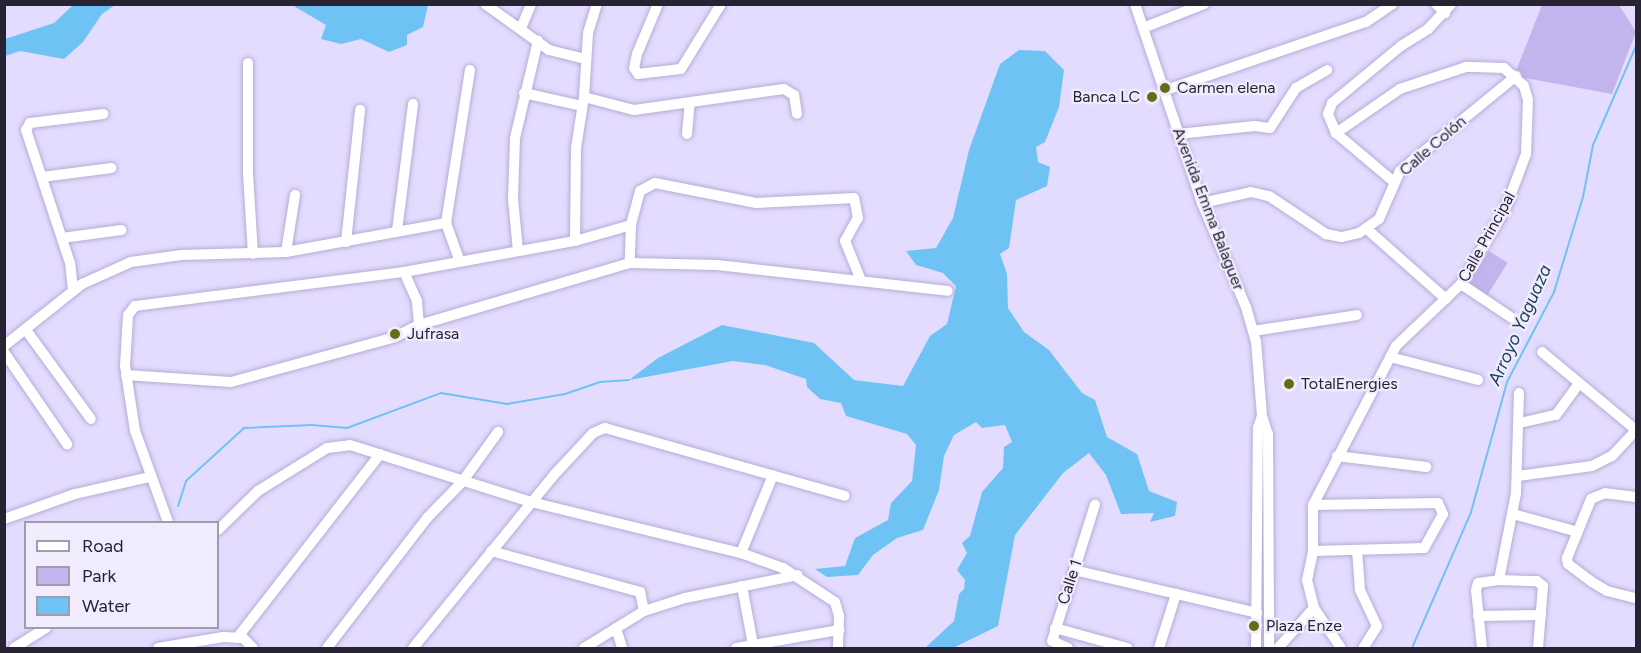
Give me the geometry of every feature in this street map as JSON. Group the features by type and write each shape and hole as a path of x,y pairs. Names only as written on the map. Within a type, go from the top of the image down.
{"street":[{"path":"486,4 549,50 585,59"},
{"path":"521,28 531,4"},
{"path":"574,241 576,148 583,101 588,33 597,4"},
{"path":"657,4 637,54 634,68 638,74 681,69 721,4"},
{"name":"Avenida Emma Balaguer","path":"1135,4 1202,203 1253,331 1261,373 1263,416 1268,434 1274,646"},
{"path":"1143,28 1204,4"},
{"path":"1163,91 1366,22 1393,4"},
{"path":"1394,182 1336,133 1328,114 1332,103 1448,9 1436,4"},
{"path":"518,252 513,199 515,138 537,41"},
{"path":"248,63 248,173 253,254"},
{"path":"1336,133 1385,98 1417,81 1479,65 1494,65 1516,76"},
{"path":"460,262 446,223 470,70"},
{"path":"1178,134 1255,126 1270,128 1296,88 1327,70"},
{"name":"Calle Colón","path":"1368,230 1389,204 1394,182 1400,171 1516,76"},
{"name":"Calle Principal","path":"1314,608 1307,580 1313,551 1313,505 1396,346 1461,284 1505,210 1526,154 1528,100 1516,76"},
{"path":"525,93 634,110 784,90 794,95 797,114"},
{"path":"687,134 690,102"},
{"path":"397,231 413,104"},
{"path":"346,242 360,110"},
{"path":"78,287 26,130 30,123 103,114"},
{"path":"42,177 111,168"},
{"path":"630,263 631,225 640,191 655,183 756,203 854,198 858,218 845,241 860,278"},
{"path":"1202,203 1251,192 1269,196 1326,234 1342,237 1368,230 1446,299"},
{"path":"286,252 295,195"},
{"path":"67,444 6,346 78,287 131,262 182,255 286,252 446,223"},
{"path":"165,521 148,477 135,431 126,375 128,315 135,306 404,272 574,241 631,225"},
{"path":"62,238 122,230"},
{"path":"126,375 231,382 395,337 419,325 630,263 717,265 860,278 890,286 948,291"},
{"path":"404,272 417,301 419,325"},
{"path":"1461,284 1512,318"},
{"path":"1253,331 1357,315"},
{"path":"26,330 91,418"},
{"path":"1518,476 1592,466 1612,456 1635,434 1635,426 1542,352"},
{"path":"1390,357 1478,380"},
{"path":"1520,423 1556,416 1579,383"},
{"path":"1499,580 1513,514 1518,476 1519,393"},
{"name":"Avenida Emma Balaguer","path":"1256,648 1258,428 1263,416"},
{"path":"413,648 531,502 593,433 605,428 845,496"},
{"path":"327,648 427,518 462,482 498,432"},
{"path":"219,529 258,491 327,448 350,445 531,502 741,553 798,575 835,602 839,630 838,648"},
{"path":"237,638 380,454"},
{"path":"1337,456 1426,467"},
{"path":"741,553 773,475"},
{"path":"4,519 75,494 148,477"},
{"path":"1636,497 1597,494 1591,499 1569,564 1607,591 1636,598"},
{"path":"1313,505 1438,503 1442,507 1443,514 1427,546 1313,551"},
{"name":"Calle 1","path":"1055,628 1095,505"},
{"path":"1513,514 1578,532"},
{"path":"491,550 640,592 644,611"},
{"path":"1357,550 1360,590 1377,626 1363,648"},
{"path":"1074,570 1257,613"},
{"path":"584,648 644,611 742,586 798,575"},
{"path":"1482,648 1478,616 1478,583 1499,580 1537,581 1543,586 1538,648"},
{"path":"742,586 753,645"},
{"path":"1159,648 1176,594"},
{"path":"1257,636 1274,646 1314,608 1341,648"},
{"path":"1478,616 1541,615"},
{"path":"219,628 223,638"},
{"path":"616,628 622,648"},
{"path":"1068,648 1052,642 1055,628 1127,648"},
{"path":"14,648 43,629"},
{"path":"736,648 839,630"},
{"path":"158,648 237,638 253,648"}],"green space":[{"path":"1542,5 1619,5 1636,32 1612,94 1514,76"},
{"path":"1489,251 1508,263 1487,296 1468,284"}],"water":[{"path":"73,5 115,5 102,14 83,42 64,59 20,51 5,56 5,39 54,23"},
{"path":"292,5 428,5 423,27 407,35 407,45 389,52 361,39 341,44 321,39 326,25"},
{"path":"1019,50 1045,51 1064,70 1059,107 1045,142 1036,147 1038,162 1050,167 1047,186 1016,200 1009,248 1000,254 1007,274 1008,308 1024,332 1049,350 1082,393 1095,400 1107,437 1137,454 1149,491 1177,502 1175,516 1150,522 1154,513 1121,514 1106,475 1089,453 1063,473 1015,535 998,626 953,648 925,648 954,621 959,594 964,589 965,580 957,570 967,553 962,543 970,536 982,492 1003,468 1004,447 1012,442 1005,425 982,428 976,422 954,435 944,456 939,490 923,530 897,538 873,555 858,575 827,577 815,569 845,566 855,538 888,520 891,503 912,481 916,445 907,434 846,416 841,403 820,399 807,387 806,379 765,365 733,361 629,380 658,358 722,325 814,343 854,380 903,386 930,336 947,324 956,286 943,273 916,265 906,251 936,248 953,218 969,150 1000,64"}],"waterway":[{"name":"Arroyo Yaguaza","path":"1412,648 1471,512 1507,382 1554,292 1583,197 1593,145 1636,46"},
{"path":"178,506 186,481 244,428 312,425 347,428 441,393 507,404 565,394 600,382 629,380"}],"place":[{"name":"Carmen elena","path":"1165,88"},
{"name":"Banca LC","path":"1152,97"},
{"name":"Jufrasa","path":"395,334"},
{"name":"TotalEnergies","path":"1289,384"},
{"name":"Plaza Enze","path":"1254,626"}]}
